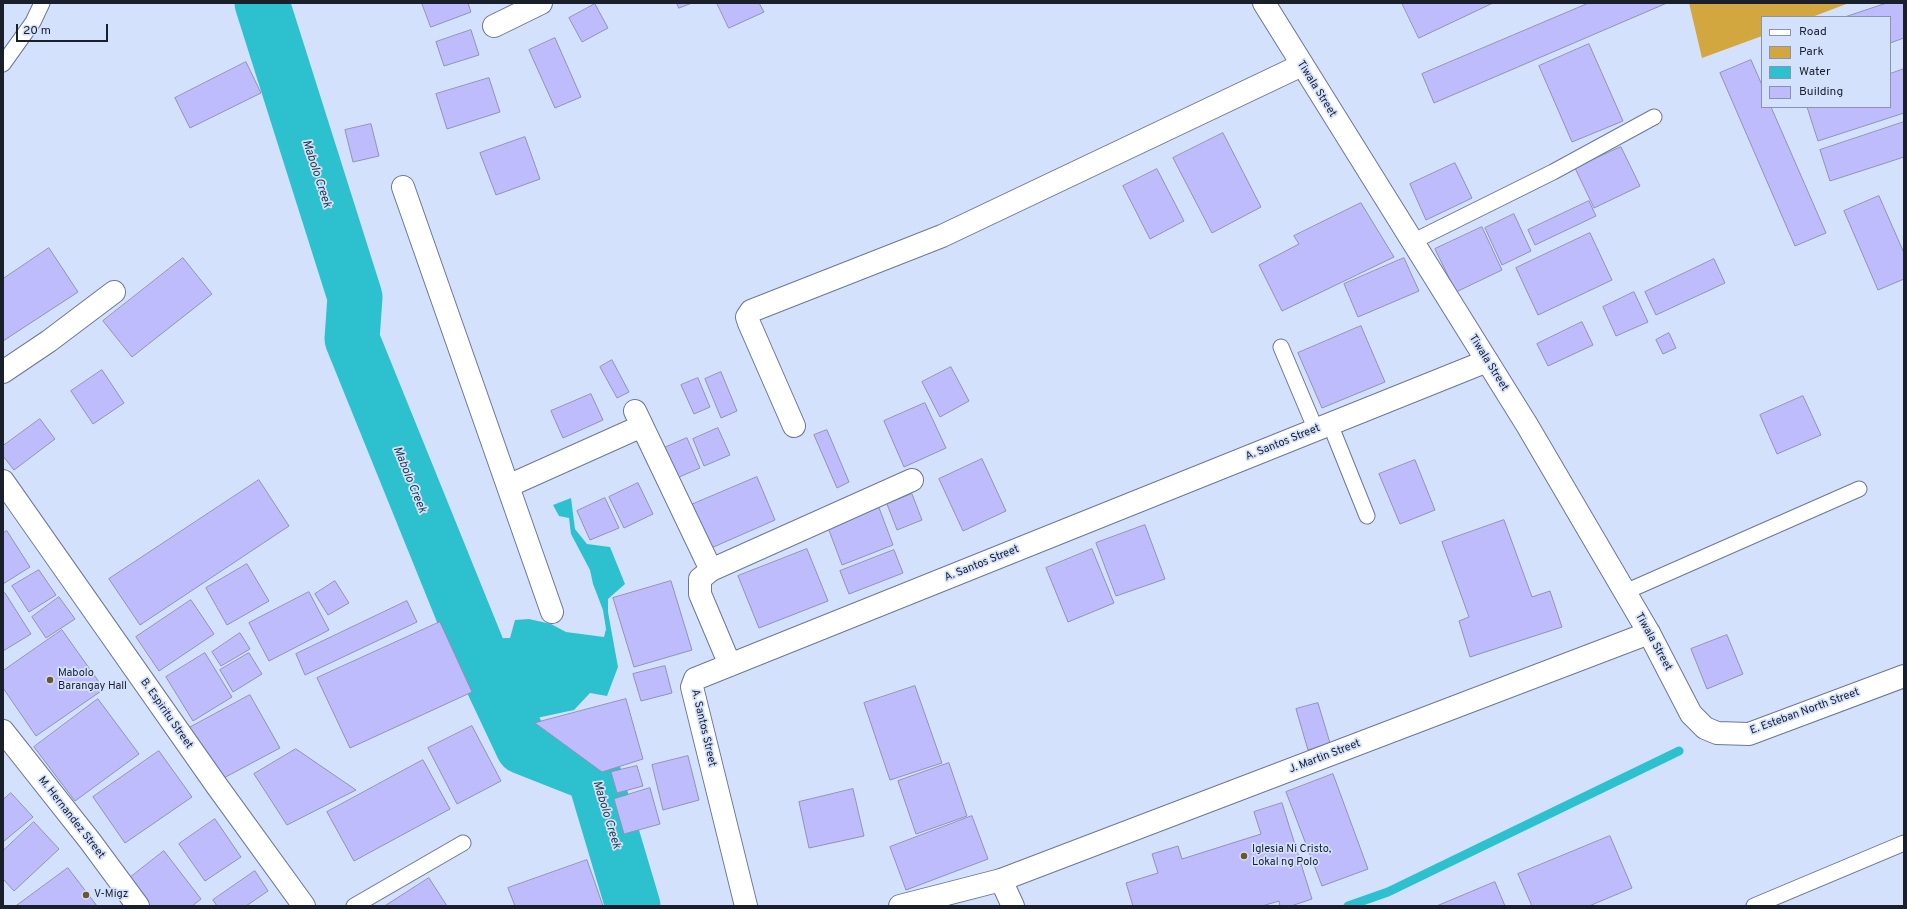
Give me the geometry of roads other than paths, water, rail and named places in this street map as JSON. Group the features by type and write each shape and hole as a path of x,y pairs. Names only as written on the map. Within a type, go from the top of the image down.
{"street":[{"path":"494,26 541,3"},
{"name":"Tiwala Street","path":"1264,3 1527,425 1649,633 1691,714 1705,728"},
{"path":"794,426 749,323 747,317 751,311 942,236 1302,65"},
{"path":"402,188 552,612"},
{"path":"3,372 49,341 114,292"},
{"name":"A. Santos Street","path":"746,906 692,687 695,678 1487,361"},
{"path":"508,486 638,419 711,570"},
{"path":"730,665 700,594 700,579 711,570 912,480"},
{"name":"B. Espiritu Street","path":"3,481 217,786 304,906"},
{"name":"J. Martin Street","path":"900,906 1001,880 1649,633"},
{"name":"E. Esteban North Street","path":"1705,728 1718,733 1748,734 1904,676"},
{"name":"M. Hernandez Street","path":"3,731 90,841 138,906"},
{"path":"1001,880 1013,906"}],"lane":[{"path":"3,64 33,22 42,3"},
{"path":"1412,242 1553,172 1654,117"},
{"path":"1281,347 1367,516"},
{"path":"1625,592 1859,489"},
{"path":"354,906 463,843"},
{"path":"1754,906 1904,843"}],"water":[{"path":"571,498 575,529 587,544 610,547 625,584 608,599 608,612 618,667 607,696 590,693 574,710 532,719 529,739 511,746 464,639 510,638 515,620 529,619 551,624 566,632 604,637 606,629 603,610 593,584 590,570 571,534 569,518 559,516 553,505"}],"waterway":[{"name":"Mabolo Creek","path":"262,3 355,297 352,339 482,660 523,747 594,775 633,906"},
{"path":"1348,906 1388,892 1679,751"}],"place":[{"name":"Mabolo Barangay Hall","path":"50,680"},
{"name":"Iglesia Ni Cristo, Lokal ng Polo","path":"1244,856"},
{"name":"V-Migz","path":"86,895"}]}
